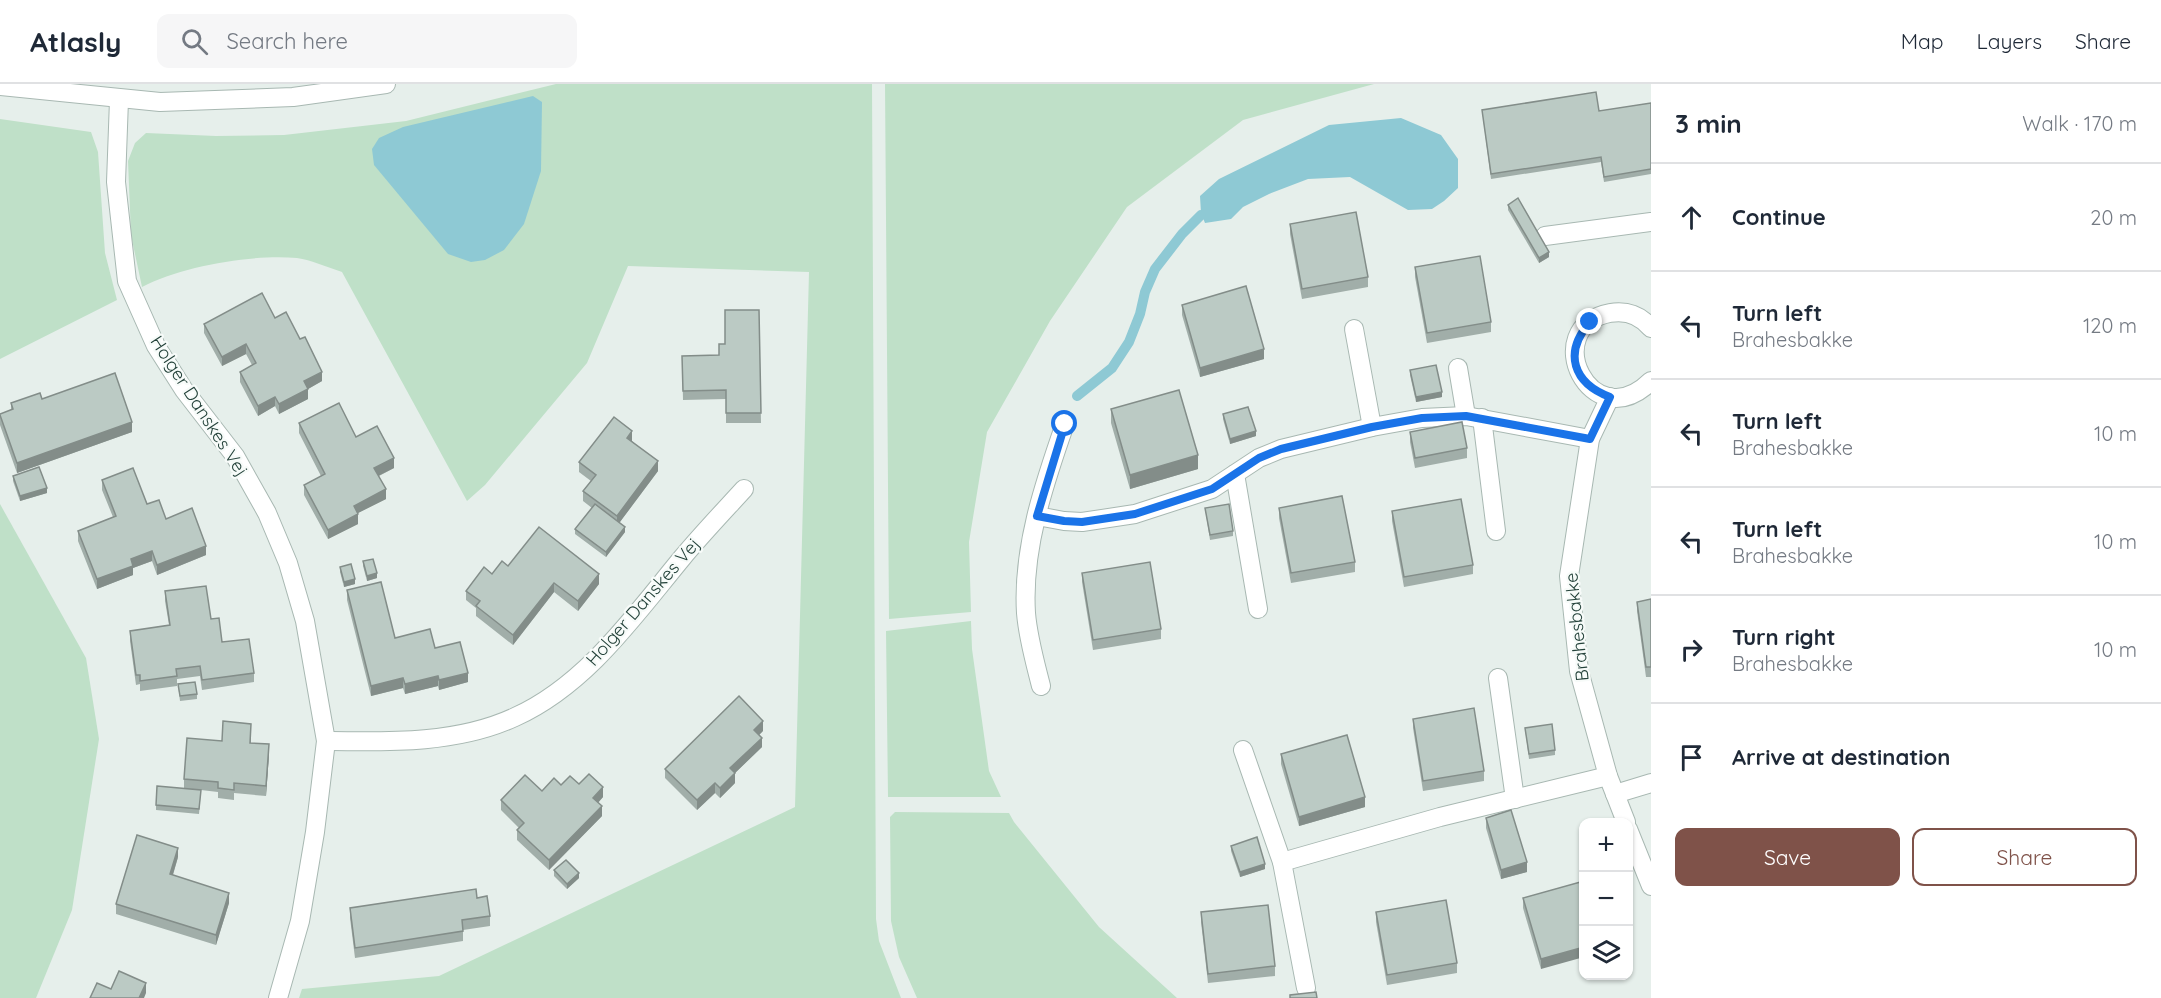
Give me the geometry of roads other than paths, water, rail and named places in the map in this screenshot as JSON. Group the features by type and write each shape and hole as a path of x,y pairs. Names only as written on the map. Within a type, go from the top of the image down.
{"street":[{"path":"0,86 119,100 160,102 293,97 386,84"},
{"name":"Holger Danskes Vej","path":"119,100 116,182 127,281 156,346 184,390 235,456 267,513 288,563 305,621 326,741 315,832 300,921 278,998"},
{"path":"1545,236 1651,222"},
{"path":"1649,320 1617,312 1602,314 1580,333 1575,348 1576,365 1582,380 1594,391 1610,397 1626,397 1641,391 1651,381"},
{"path":"1354,330 1372,427"},
{"path":"1458,368 1474,417 1496,531"},
{"name":"Brahesbakke","path":"1610,397 1590,439 1569,576 1579,671 1608,776 1624,818"},
{"path":"1037,516 1082,522 1135,514 1212,489 1259,458 1281,449 1372,427 1422,418 1474,417 1590,439"},
{"path":"1041,686 1026,614 1026,578 1037,516 1065,424"},
{"path":"1235,474 1258,609"},
{"name":"Holger Danskes Vej","path":"326,741 386,742 463,734 514,717 556,693 591,664 744,489"},
{"path":"1498,678 1515,799"},
{"path":"1243,750 1282,862 1306,988"},
{"path":"1282,862 1440,817 1608,776"},
{"path":"1615,794 1651,783"},
{"path":"1633,839 1651,886"}],"water":[{"path":"533,96 542,102 541,171 524,224 504,250 485,260 471,262 448,254 374,165 372,149 379,138 403,127"},
{"path":"1401,118 1441,135 1458,159 1458,188 1432,209 1408,210 1350,177 1308,179 1243,207 1231,219 1205,223 1201,213 1200,196 1219,179 1329,125"}],"waterway":[{"path":"1077,396 1112,368 1129,342 1155,269 1182,234 1201,215"}]}
